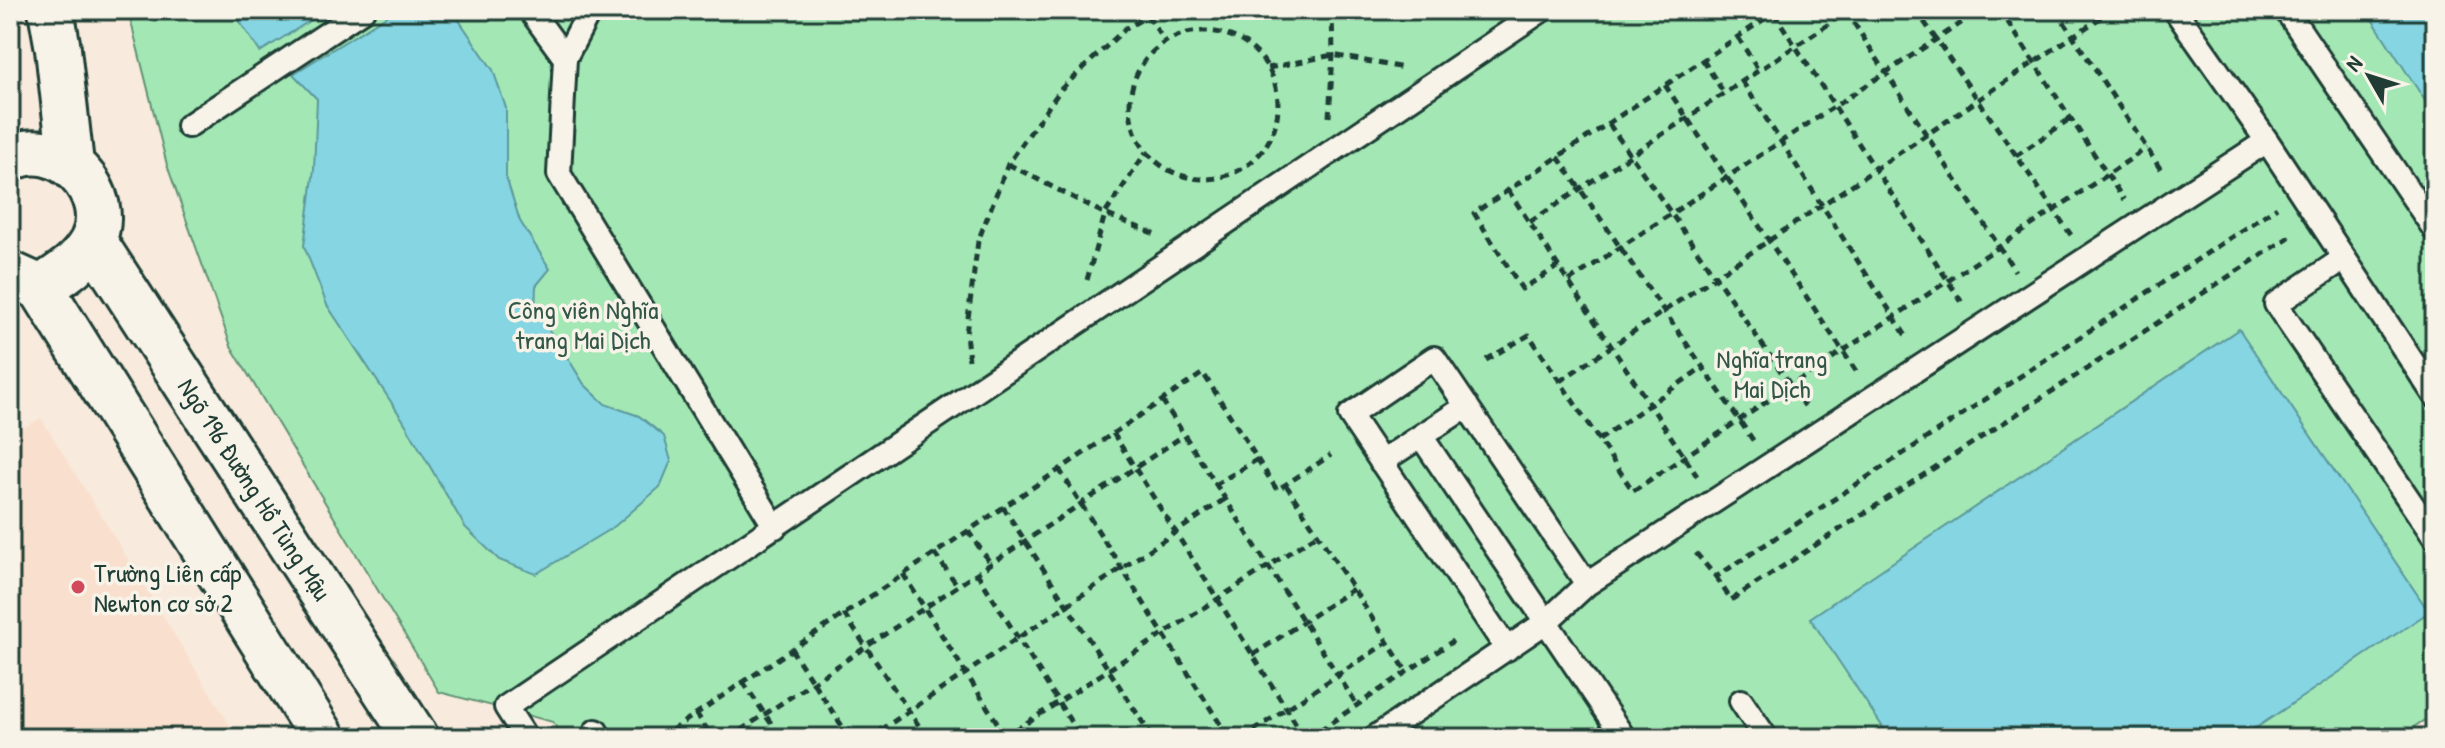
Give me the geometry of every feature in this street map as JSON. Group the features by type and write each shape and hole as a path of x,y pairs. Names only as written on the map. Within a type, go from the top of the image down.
{"street":[{"path":"51,10 71,164"},
{"path":"10,159 17,155 45,153 71,164 90,185 98,212 93,240 77,263 25,281 323,738"},
{"name":"Ngõ 196 Đường Hồ Tùng Mậu","path":"93,240 416,738"}],"lane":[{"path":"188,126 363,10"},
{"path":"530,10 565,58"},
{"path":"590,10 565,58 559,174 775,527"},
{"path":"526,738 506,707 1542,10"},
{"path":"2175,10 2267,141 2435,396"},
{"path":"2286,10 2435,230"},
{"path":"1374,738 1546,622 1587,584 2267,141"},
{"path":"2343,259 2276,304 2435,538"},
{"path":"1507,649 1350,415 1434,358 1587,584"},
{"path":"1381,462 1467,406"},
{"path":"1421,436 1624,738"},
{"path":"1741,701 1766,738"}],"path":[{"path":"972,393 966,334 978,241 1008,164 1061,89 1126,28 1159,10"},
{"path":"1327,154 1333,55 1332,10"},
{"path":"1916,10 2071,235"},
{"path":"1569,281 1981,10"},
{"path":"2000,10 2124,200"},
{"path":"2056,10 2163,174"},
{"path":"1560,381 2112,10"},
{"path":"1530,222 1847,11 2016,272"},
{"path":"1559,266 1522,289 1474,213 1776,12 1795,46 1965,306"},
{"path":"1148,16 1165,42"},
{"path":"1214,31 1238,38 1258,53 1268,68 1278,99 1276,123 1267,144 1252,162 1232,174 1208,179 1185,177 1164,168 1146,152 1134,130 1130,105 1134,80 1146,58 1165,42 1189,32 1214,31"},
{"path":"1738,37 1758,70"},
{"path":"1268,68 1333,55 1445,75"},
{"path":"1703,60 1724,93"},
{"path":"1742,81 1910,342"},
{"path":"1665,85 1860,376"},
{"path":"2016,156 2071,118"},
{"path":"1609,124 1808,411"},
{"path":"1486,360 1529,335 1633,491 2147,148"},
{"path":"1075,323 1105,214 1146,152"},
{"path":"1558,157 1756,445"},
{"path":"1008,164 1105,214 1188,247"},
{"path":"1508,190 1701,481"},
{"path":"1716,577 2281,205"},
{"path":"1696,553 1731,600 2302,229"},
{"path":"1599,440 1703,367"},
{"path":"660,738 1203,373 1277,490 1331,455"},
{"path":"1162,400 1357,705"},
{"path":"1113,433 1306,738 1453,641"},
{"path":"729,738 1183,436"},
{"path":"1215,485 1258,459"},
{"path":"1059,469 1229,738"},
{"path":"1286,485 1407,672"},
{"path":"869,738 1225,499"},
{"path":"1003,507 1153,738"},
{"path":"968,531 991,564"},
{"path":"903,574 1005,737 1318,534"},
{"path":"934,553 958,586"},
{"path":"977,573 1081,738"},
{"path":"1253,655 1353,589"},
{"path":"844,614 927,738"},
{"path":"1242,738 1388,642"},
{"path":"791,649 850,738"},
{"path":"743,682 781,738"},
{"path":"696,713 713,738"}],"shaded area":[{"name":"Trường Liên cấp Newton cơ sở 2","path":"41,418 238,738 10,738 10,436"}],"green space":[{"name":"Nghĩa trang Mai Dịch","path":"128,10 2435,10 2435,713 2397,738 563,738 553,722 439,692 231,346 167,165"}],"water":[{"path":"232,10 327,10 260,52"},
{"path":"396,10 452,10 493,70 506,108 506,177 520,221 550,269 536,286 535,311 584,384 605,404 639,416 664,436 671,461 660,487 615,526 536,574 499,560 465,527 403,420 327,305 304,246 314,169 317,99 293,74"},
{"path":"2366,10 2435,10 2435,116"},
{"path":"2239,329 2429,612 2241,738 1890,738 1810,618"}],"place":[{"name":"Trường Liên cấp Newton cơ sở 2","path":"78,587"}],"park label":[{"name":"Công viên Nghĩa trang Mai Dịch","path":"583,324"}]}
